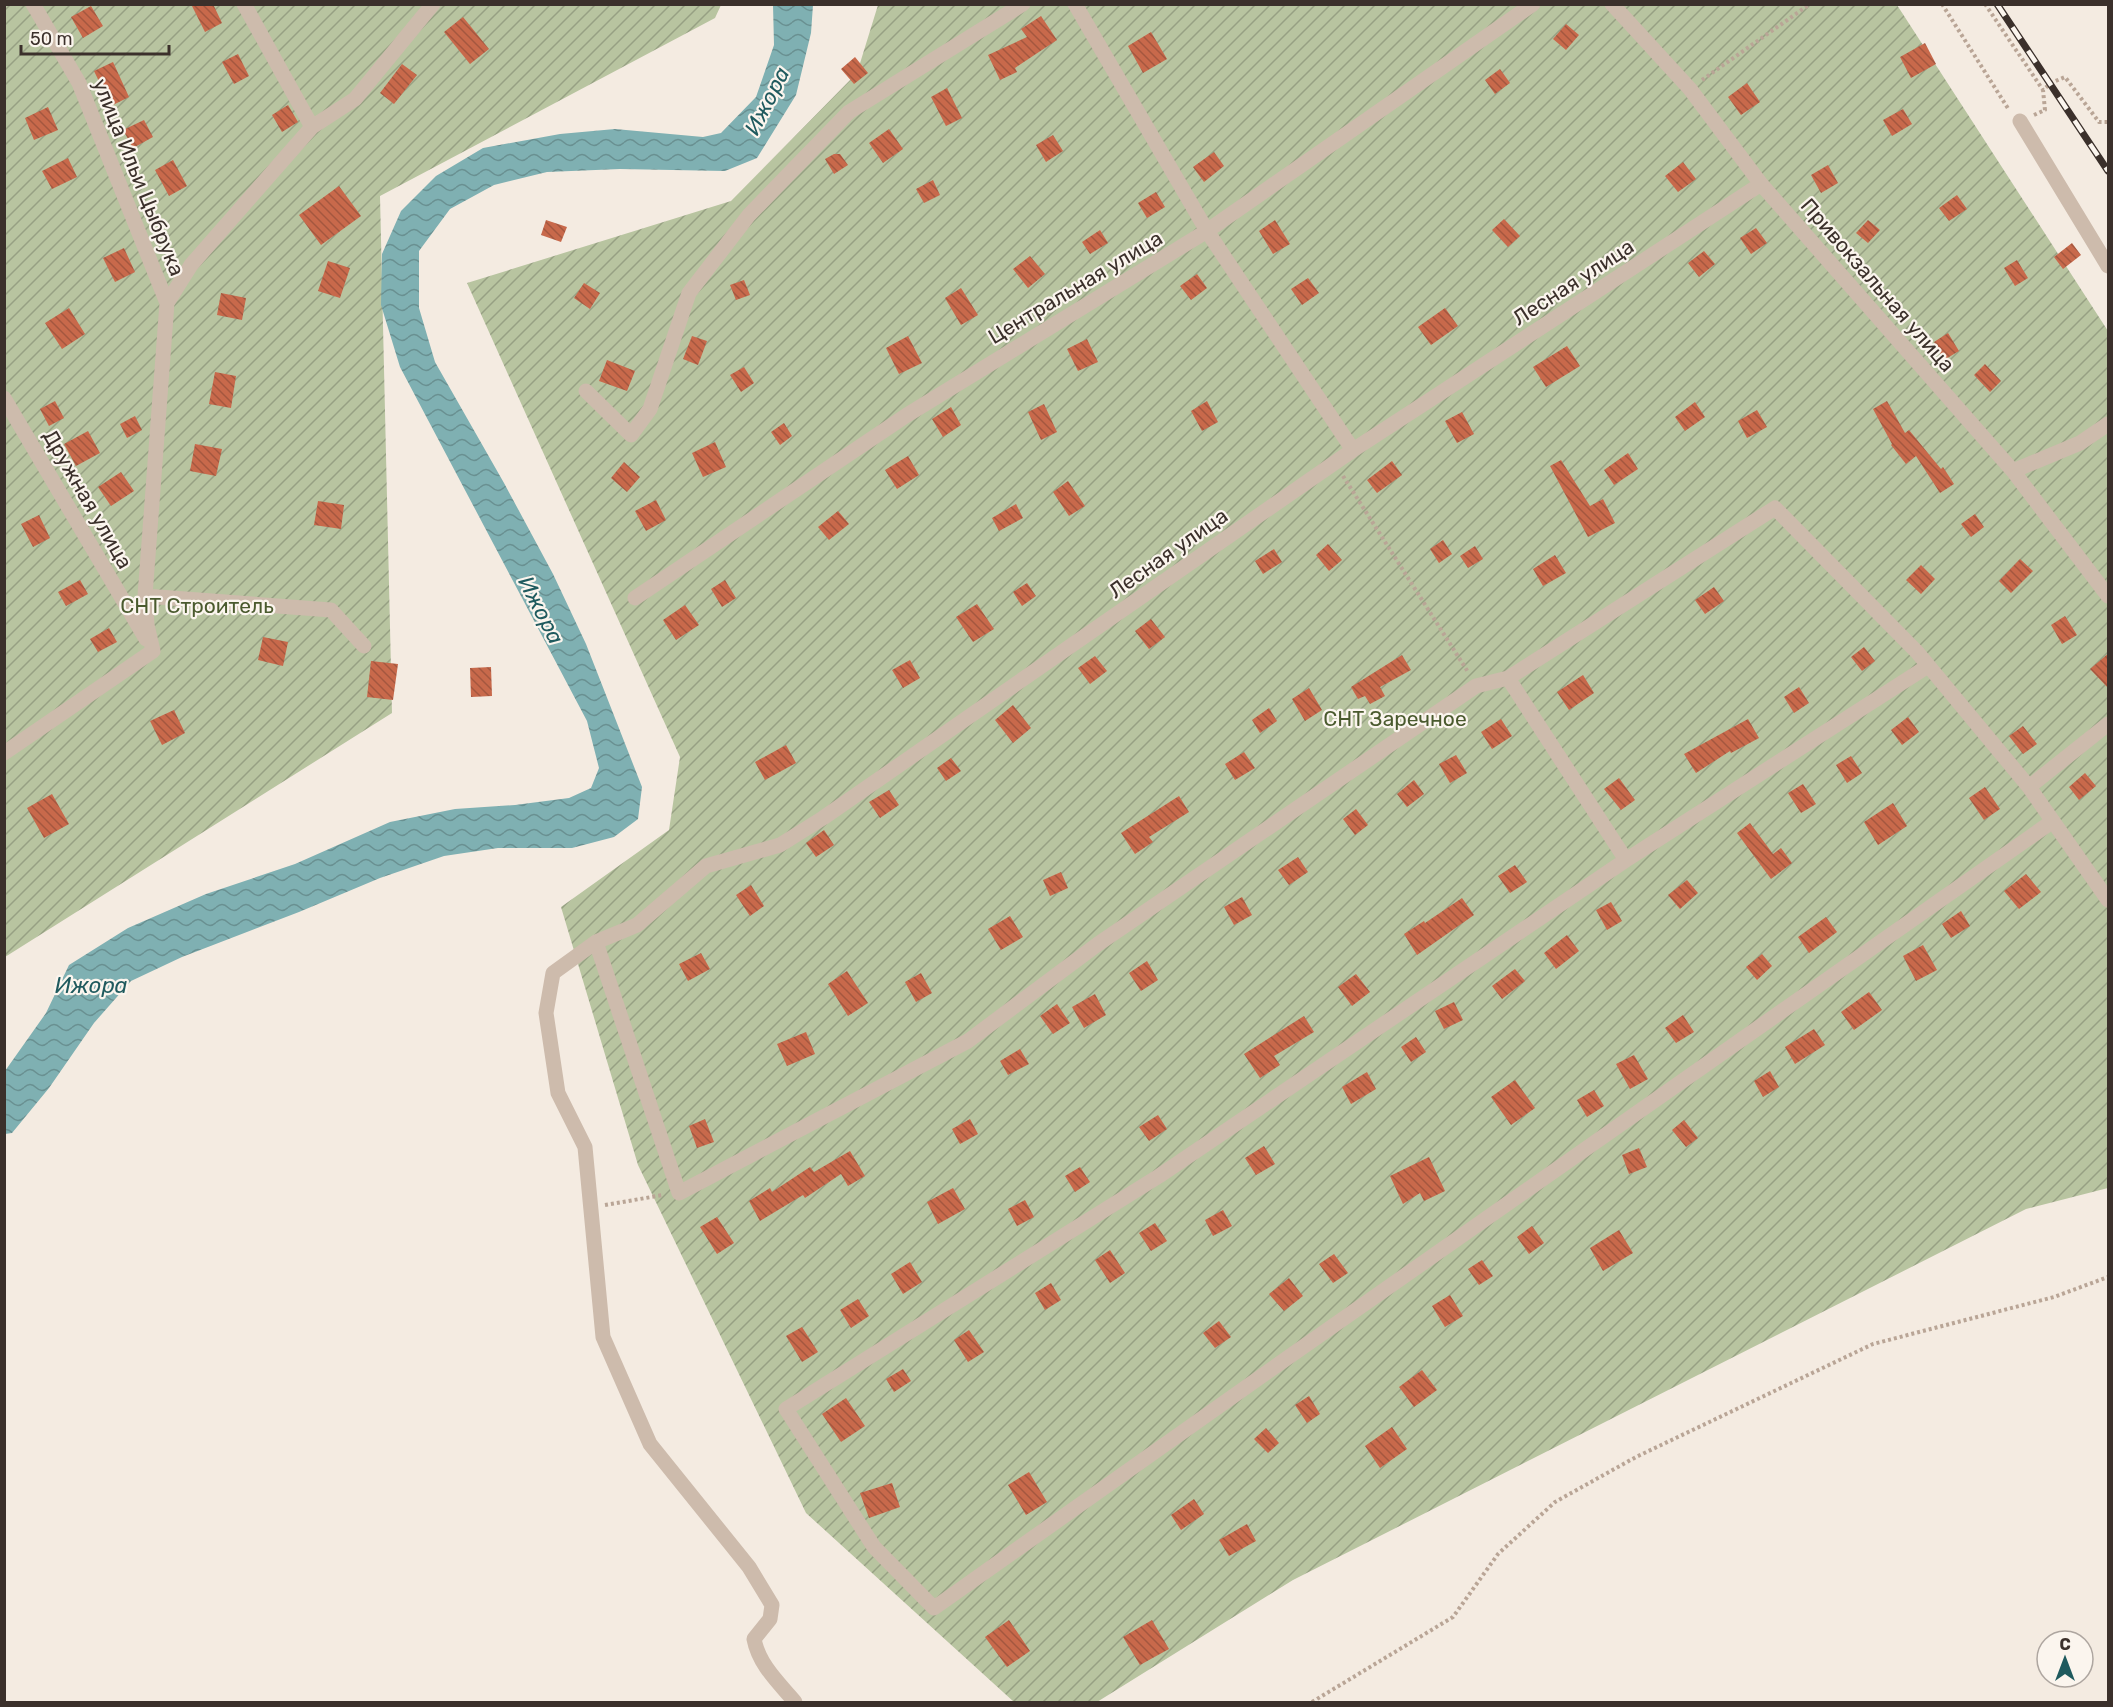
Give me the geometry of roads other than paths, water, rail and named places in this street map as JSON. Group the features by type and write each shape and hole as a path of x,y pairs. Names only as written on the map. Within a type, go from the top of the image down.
{"street":[{"name":"улица Ильи Цыбрука","path":"33,4 79,83 167,303"},
{"path":"244,4 312,127"},
{"path":"4,753 153,651 147,625 145,596 167,303 190,265 312,127 355,99 433,4"},
{"path":"586,391 632,435 651,409 689,294 749,215 849,112 1023,4"},
{"path":"1075,4 1207,231 1353,450"},
{"name":"Центральная улица","path":"635,598 907,415 1207,231 1533,4"},
{"name":"Привокзальная улица","path":"1612,4 1690,89 1761,184 2013,471 2109,596"},
{"path":"2020,121 2109,266"},
{"name":"Лесная улица","path":"795,1702 766,1668 757,1652 754,1639 770,1619 772,1605 748,1567 650,1444 603,1337 585,1147 558,1093 546,1012 553,973 596,942 637,925 706,866 780,845 823,818 1353,450 1761,184"},
{"name":"Дружная улица","path":"4,398 153,651"},
{"path":"2013,471 2080,443 2109,424"},
{"path":"596,942 678,1193 968,1041 1098,944 1476,686 1508,678 1775,508 1917,652 2029,787 2109,900"},
{"path":"145,596 331,610 364,646"},
{"path":"1928,666 1626,860 1159,1176 786,1409 874,1548 934,1608 2053,821"},
{"path":"1508,678 1626,860"},
{"path":"2029,787 2109,724"}],"water":[{"name":"Ижора","path":"773,5 813,5 811,33 796,95 757,158 725,171 620,169 547,172 494,185 450,209 419,251 419,308 435,362 553,574 586,644 642,787 638,819 614,837 572,848 498,848 444,856 380,878 182,957 131,981 94,1023 49,1088 12,1133 5,1134 5,1071 46,1013 69,965 128,928 206,894 295,864 390,822 455,809 569,798 591,788 599,768 587,721 400,367 381,305 382,254 401,211 436,176 483,148 560,134 615,129 703,137 721,133 756,97 774,45"}],"railway":[{"path":"1997,4 2108,171"}],"park label":[{"name":"СНТ Строитель","path":"197,605"},
{"name":"СНТ Заречное","path":"1395,718"}]}
